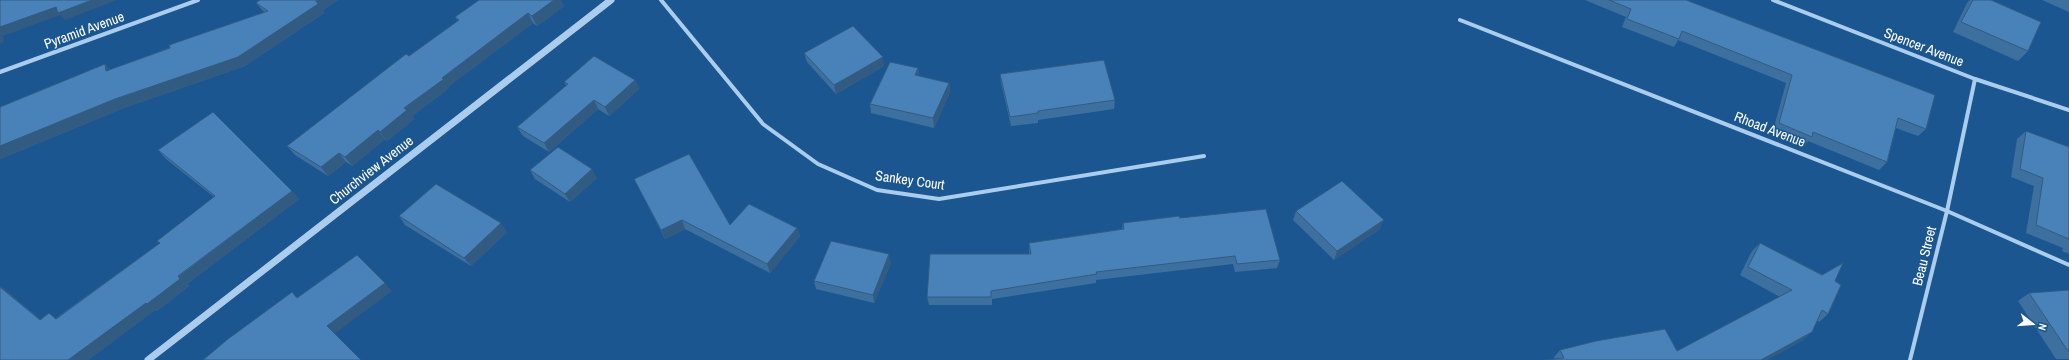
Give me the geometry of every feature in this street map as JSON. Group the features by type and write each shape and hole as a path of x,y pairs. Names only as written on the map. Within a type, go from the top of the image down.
{"street":[{"name":"Pyramid Avenue","path":"0,72 198,0"},
{"name":"Churchview Avenue","path":"148,360 611,0"},
{"name":"Sankey Court","path":"661,0 763,124 818,164 877,190 939,199 1204,156"},
{"name":"Spencer Avenue","path":"1773,0 1975,79 2069,110"},
{"name":"Rhoad Avenue","path":"1460,20 1947,211 2069,265"},
{"name":"Beau Street","path":"1910,360 1947,211 1975,79"}],"building":[{"path":"0,0 92,0 58,13 56,7 0,27"},
{"path":"260,0 318,0 316,1 318,4 238,57 115,99 0,146 0,107 105,64 106,71 170,48 169,45 268,11 256,3"},
{"path":"479,0 554,0 532,16 528,13 442,78 444,79 404,108 407,110 380,132 378,130 345,157 339,153 321,167 287,146 406,54 409,56 459,20 455,17"},
{"path":"1609,0 1686,0 1935,95 1926,129 1898,118 1887,162 1813,132 1812,137 1779,123 1792,75 1682,31 1679,39 1627,19 1631,9"},
{"path":"1973,0 1991,0 2041,22 2028,51 1961,22"},
{"path":"853,26 883,57 834,85 804,53"},
{"path":"594,56 635,80 605,107 594,100 544,143 517,127 568,84 564,82"},
{"path":"1104,60 1115,100 1038,111 1038,113 1010,117 1000,74"},
{"path":"890,62 918,68 915,75 949,83 933,118 870,104"},
{"path":"213,112 292,191 178,276 180,279 147,304 146,303 68,360 0,360 0,287 40,320 49,313 56,319 160,243 157,241 215,196 158,150"},
{"path":"2026,131 2069,147 2069,239 2036,225 2043,178 2020,169"},
{"path":"558,147 592,169 565,194 530,170"},
{"path":"689,154 730,225 749,204 797,228 767,264 682,220 661,230 634,179"},
{"path":"1342,181 1384,220 1337,251 1296,211"},
{"path":"436,184 501,223 464,258 399,216"},
{"path":"1266,209 1280,260 1237,264 1235,256 1096,272 1097,274 991,291 991,297 927,297 930,254 1031,254 1029,243 1124,229 1123,223 1179,216 1180,218"},
{"path":"831,241 889,254 873,295 814,281"},
{"path":"1760,243 1822,275 1843,263 1835,281 1841,285 1828,314 1822,310 1812,332 1761,360 1545,360 1564,358 1560,350 1596,341 1665,329 1677,351 1792,290 1748,267"},
{"path":"357,255 385,283 327,326 361,360 203,360 228,339 292,292 297,298"},
{"path":"2069,290 2069,351 2068,351 2029,293"}]}
